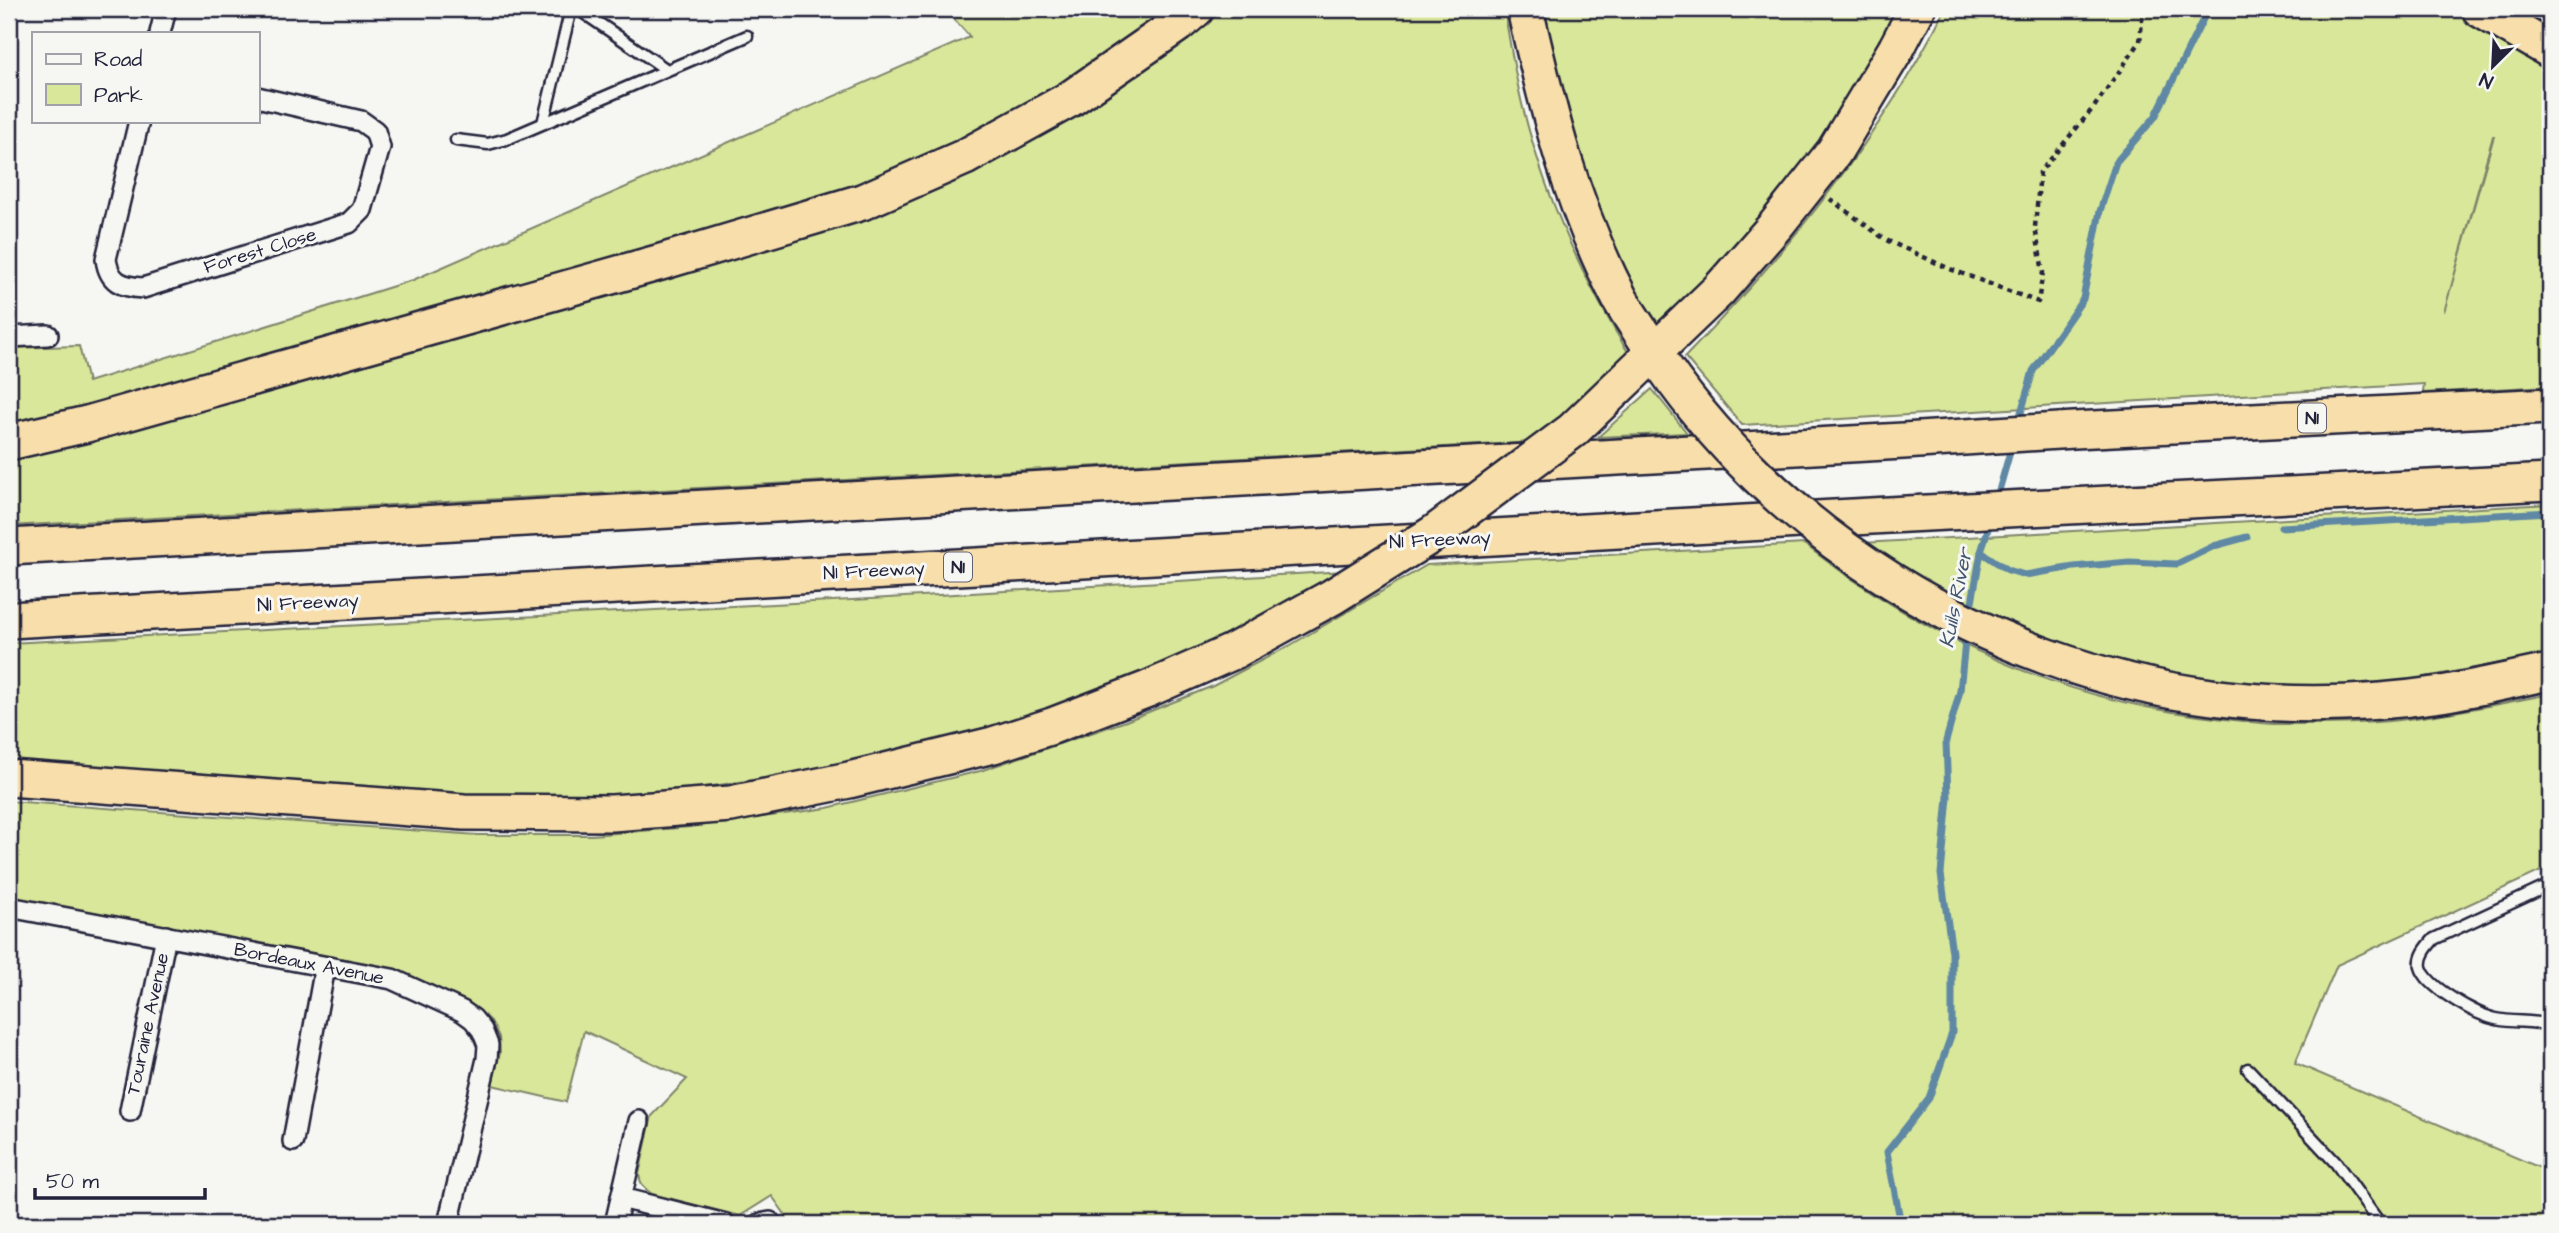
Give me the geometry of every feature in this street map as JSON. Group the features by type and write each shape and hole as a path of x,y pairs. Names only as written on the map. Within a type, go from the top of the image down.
{"highway":[{"path":"9,442 112,417 661,262 862,202 965,158 1070,99 1196,9"},
{"path":"1525,9 1544,93 1571,187 1621,301 1677,387 1748,468 1823,534 1895,585 1972,624 2077,666 2142,684 2212,697 2267,702 2380,700 2440,694 2550,672"},
{"path":"9,778 464,812 612,813 731,804 849,780 993,745 1136,694 1232,652 1332,597 1433,534 1573,430 1719,290 1776,225 1834,152 1917,9"},
{"path":"2481,9 2550,50"},
{"name":"N1","path":"9,547 1903,442 2074,430 2550,406"},
{"name":"N1 Freeway","path":"9,620 1907,514 2550,482"}],"street":[{"path":"160,32 166,9"},
{"name":"Forest Close","path":"139,122 106,259 108,271 114,281 128,287 143,288 349,223 362,210 380,147 374,131 361,121 259,97"},
{"path":"9,337 48,335"},
{"name":"Bordeaux Avenue","path":"9,907 392,979 473,1019 482,1030 488,1045 487,1059 448,1224"},
{"name":"Touraine Avenue","path":"130,1111 166,936"},
{"path":"293,1141 325,967"},
{"path":"615,1224 639,1121"},
{"path":"621,1198 725,1224"}],"lane":[{"path":"543,123 571,9"},
{"path":"578,9 667,71"},
{"path":"456,140 488,144 747,36"},
{"path":"2550,886 2434,939 2423,952 2421,965 2427,979 2443,992 2493,1019 2530,1020 2550,1025"},
{"path":"2248,1069 2336,1163 2380,1224"}],"path":[{"path":"1827,197 1886,240 1950,269 2038,302 2043,272 2035,227 2040,172 2094,107 2140,42 2143,9"}],"green space":[{"path":"945,9 1174,9 1055,90 930,158 811,204 152,390 9,427 9,348 79,346 88,382 413,280 970,37"},
{"path":"1215,9 1504,9 1520,96 1542,173 1567,237 1613,328 1631,357 1533,442 9,526 9,447 845,219 1198,23"},
{"path":"1540,9 1904,9 1887,43 1784,195 1659,329 1634,289 1592,204"},
{"path":"1945,9 2532,9 2528,18 2550,62 2550,386 2423,393 2424,384 1742,425 1685,357 1759,277 1828,193 1861,149 1919,57","holes":["2493,136 2494,136 2444,312"]},
{"path":"1652,389 1687,433 1598,437"},
{"path":"2550,504 2550,654 2404,681 2321,687 2206,681 2138,668 2071,649 1967,607 1861,543"},
{"path":"1804,544 1900,610 1950,638 2054,682 2109,699 2165,711 2271,724 2368,723 2449,713 2550,694 2550,867 2337,965 2295,1063 2550,1172 2550,1224 792,1224 772,1196 740,1216 652,1194 647,1190 641,1183 639,1174 652,1116 687,1079 584,1031 566,1102 492,1085 500,1053 499,1037 491,1021 478,1009 392,969 9,897 9,801 478,835 592,835 690,827 827,808 980,771 1126,721 1213,686 1289,646 1427,565"},
{"path":"1346,571 1194,653 1121,685 936,746 832,768 686,790 590,797 468,798 9,763 9,643 871,599"}],"waterway":[{"name":"Kuils River","path":"2018,423 2033,371 2083,299 2100,211 2116,162 2155,117 2208,9"},
{"name":"Kuils River","path":"1996,501 2012,445"},
{"path":"2281,527 2550,512"},
{"name":"Kuils River","path":"1970,613 1981,552 1991,519"},
{"path":"1981,552 2008,570 2025,575 2129,562 2177,564 2214,546 2247,537"},
{"name":"Kuils River","path":"1901,1224 1887,1152 1929,1098 1952,1033 1952,953 1941,874 1948,797 1946,741 1960,691 1966,632"}]}
